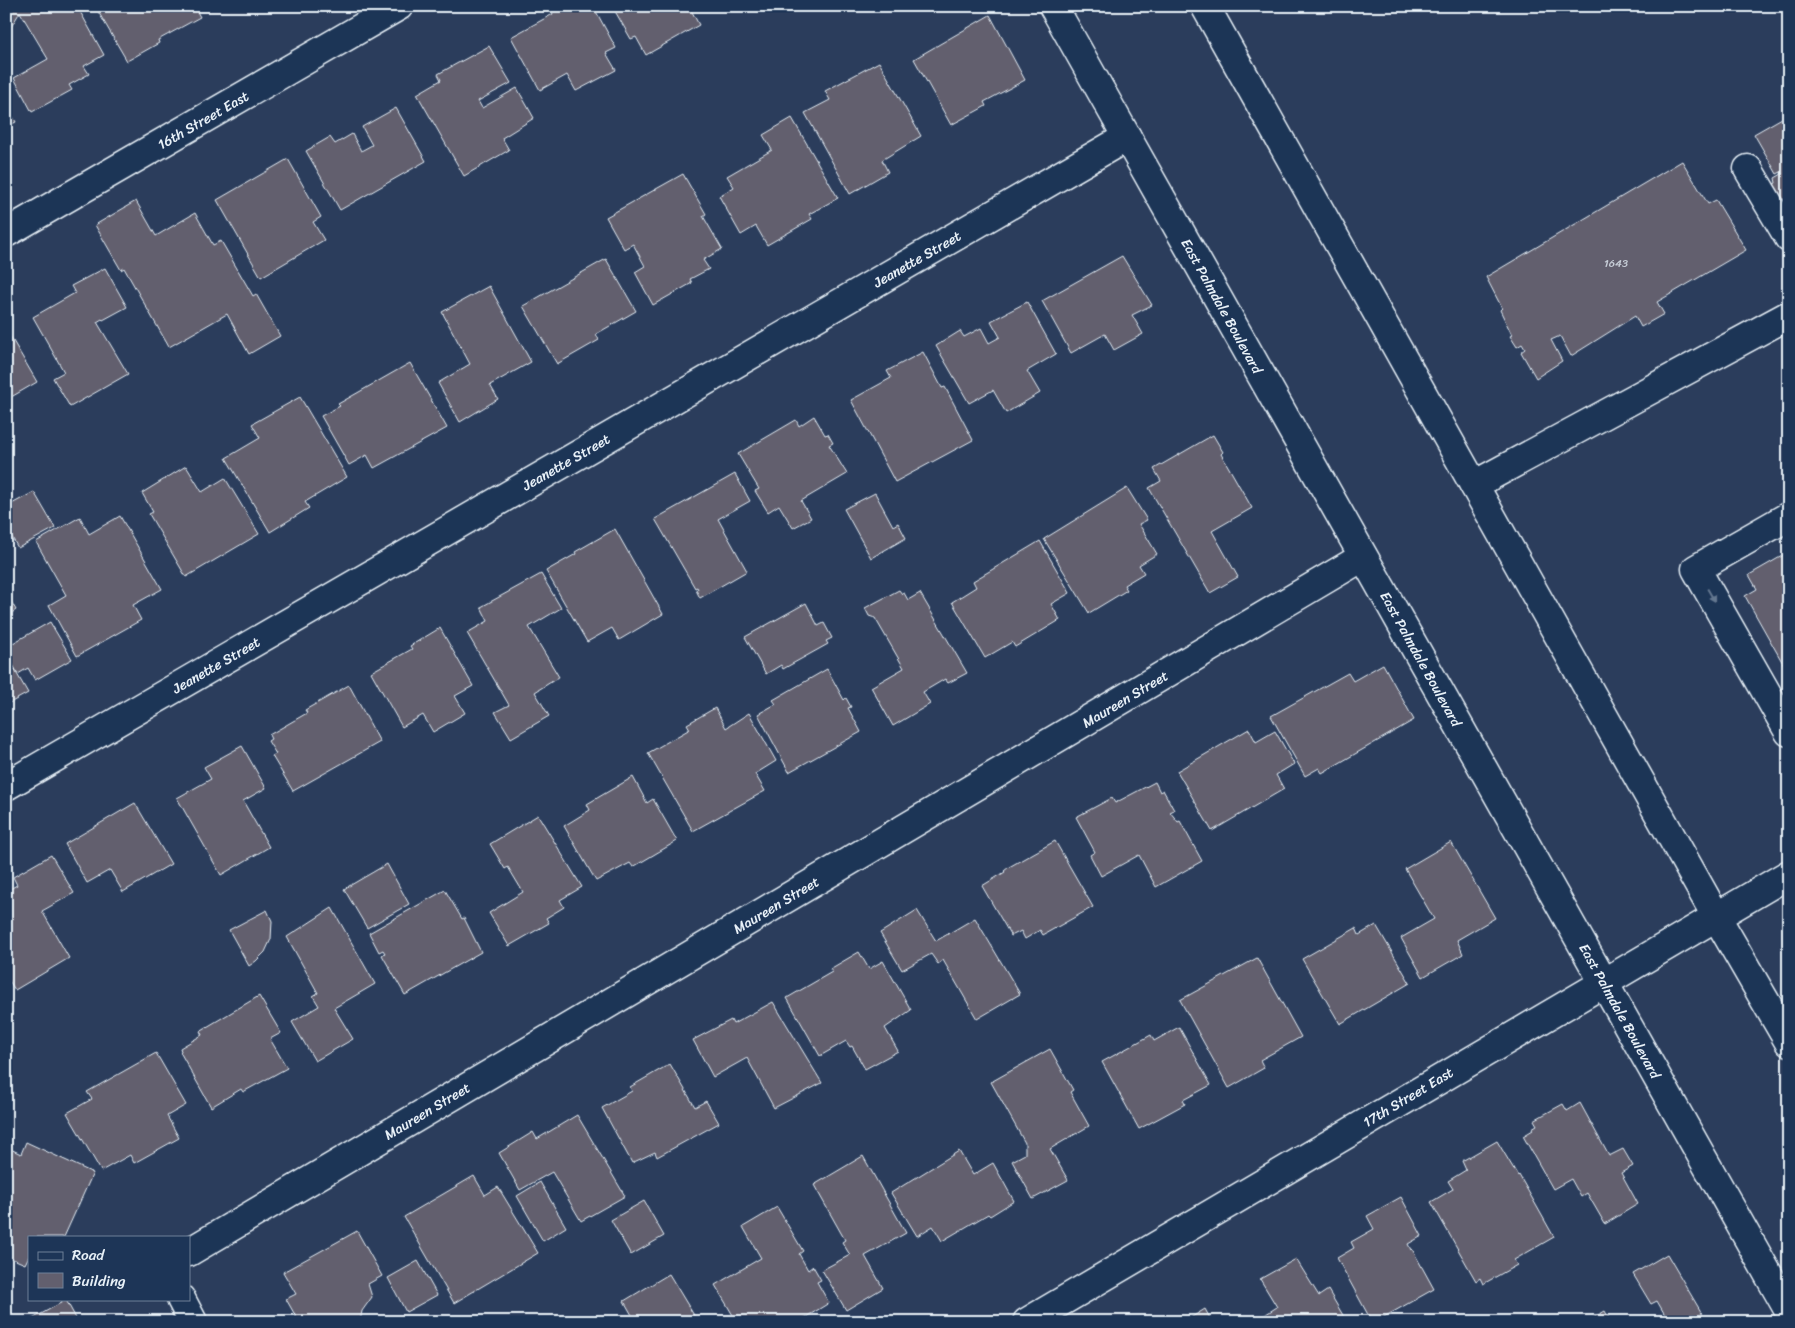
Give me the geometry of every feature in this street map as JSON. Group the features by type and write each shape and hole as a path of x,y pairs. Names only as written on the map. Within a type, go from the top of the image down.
{"main road":[{"name":"16th Street East","path":"6,233 399,6"},
{"name":"East Palmdale Boulevard","path":"1053,6 1789,1311"},
{"path":"1205,6 1716,916 1789,1042"},
{"name":"Jeanette Street","path":"6,786 1127,137"},
{"path":"1748,169 1789,238"},
{"path":"1474,485 1789,315"},
{"path":"1789,516 1696,569 1789,732"},
{"name":"Maureen Street","path":"190,1251 1363,557"},
{"name":"17th Street East","path":"1027,1322 1789,874"},
{"path":"182,1300 193,1322"}],"building":[{"path":"17,6 77,6 104,55 84,66 89,74 69,85 72,90 32,112 14,78 48,59 20,12 6,35 6,13"},
{"path":"88,6 194,6 200,17 158,40 159,43 127,61 96,8 91,11"},
{"path":"557,6 593,6 616,48 606,53 616,70 576,91 567,75 540,90 511,37 553,14 551,10"},
{"path":"612,6 689,6 699,25 646,55 636,37 631,39"},
{"path":"990,15 1025,80 984,102 986,106 951,125 914,59"},
{"path":"489,46 511,83 478,101 482,108 517,88 534,118 502,138 509,150 464,176 417,94 441,80 438,74"},
{"path":"879,62 921,136 882,160 888,172 850,194 805,113 830,100 825,91"},
{"path":"6,105 16,122 6,127"},
{"path":"396,108 426,161 340,210 306,151 330,137 335,144 352,134 361,151 372,145 362,127"},
{"path":"1789,114 1789,214 1772,185 1776,183 1775,178 1782,174 1781,172 1777,174 1754,134"},
{"path":"792,118 838,198 809,214 812,219 767,245 756,226 741,235 719,196 734,187 727,176 772,150 763,135"},
{"path":"288,159 321,217 313,222 324,240 261,277 217,200"},
{"path":"1682,161 1708,204 1716,200 1746,250 1657,302 1664,314 1641,327 1635,316 1571,356 1560,336 1551,340 1562,361 1536,378 1521,352 1525,349 1522,344 1517,347 1510,336 1512,335 1500,310 1502,308 1486,277"},
{"path":"683,174 706,214 703,216 722,249 703,260 709,269 690,279 692,283 653,305 635,272 645,266 633,244 624,249 606,217"},
{"path":"136,201 156,236 195,213 213,245 221,241 253,296 256,294 280,336 249,354 227,314 169,347 124,268 121,270 95,225"},
{"path":"1122,256 1152,305 1132,315 1143,334 1114,350 1105,334 1071,353 1042,301"},
{"path":"606,259 636,311 596,334 599,340 557,364 523,306"},
{"path":"105,268 127,307 97,322 128,374 70,407 53,378 64,372 33,317 75,293 71,286"},
{"path":"489,286 531,362 490,385 498,399 460,422 438,383 470,364 442,312"},
{"path":"1027,302 1056,354 1027,371 1040,393 1006,413 993,390 969,403 936,346 960,331 964,337 981,328 989,343 1000,337 991,321"},
{"path":"6,329 37,382 6,400"},
{"path":"923,352 942,388 945,387 973,440 895,482 851,400 891,378 887,371"},
{"path":"410,363 447,428 374,468 367,455 349,465 321,416 340,406 338,404"},
{"path":"300,397 347,477 305,502 309,508 270,532 226,458 260,438 252,424"},
{"path":"814,416 825,435 828,434 833,443 829,445 847,474 801,501 811,518 793,528 779,505 768,512 755,491 759,489 738,454 796,420 799,426"},
{"path":"1213,435 1223,452 1221,454 1252,508 1212,531 1238,577 1210,593 1149,488 1161,481 1154,469"},
{"path":"186,466 202,492 225,478 259,534 186,577 149,514 153,512 142,493"},
{"path":"735,474 750,501 718,519 747,571 700,598 696,590 698,589 697,587 695,588 655,519"},
{"path":"1127,488 1147,520 1139,524 1157,554 1139,565 1144,573 1124,585 1127,590 1089,613 1044,539"},
{"path":"34,492 55,528 18,548 6,527 6,507"},
{"path":"875,493 893,526 898,523 906,538 871,558 844,509"},
{"path":"120,516 162,589 133,605 141,620 77,656 49,605 66,595 36,542 80,517 89,534"},
{"path":"615,529 663,614 619,640 612,628 587,642 546,571"},
{"path":"1040,541 1070,593 1051,604 1060,620 1015,647 1012,642 985,658 952,602 976,587 973,581"},
{"path":"1789,552 1789,674 1745,596 1757,589 1749,575"},
{"path":"541,574 561,608 529,627 559,677 535,692 549,716 511,738 495,712 509,705 467,633 488,621 481,607"},
{"path":"899,590 902,594 904,593 908,600 920,593 967,673 948,683 945,679 923,692 930,704 893,726 871,687 904,668 875,618 869,616 865,608"},
{"path":"6,593 16,610 10,614 11,617 6,619"},
{"path":"806,603 818,626 824,623 832,638 826,641 828,644 783,669 781,665 766,674 745,637"},
{"path":"50,622 72,659 35,680 28,668 18,674 6,652 6,643 11,640 13,643"},
{"path":"440,628 473,686 455,696 465,713 433,732 423,715 402,727 371,672 412,649 410,646"},
{"path":"6,655 28,693 6,705"},
{"path":"1383,664 1414,720 1322,773 1319,768 1305,776 1271,716 1348,673 1353,681"},
{"path":"827,669 844,700 846,698 851,707 848,708 861,732 789,772 758,714 776,704 773,700"},
{"path":"349,685 380,742 293,791 272,756 276,754 268,741 271,739 269,735 307,713 305,710"},
{"path":"715,708 726,728 749,713 776,761 755,774 765,791 693,831 648,753 690,729 687,724"},
{"path":"1249,729 1256,742 1275,731 1294,764 1276,775 1284,789 1212,831 1177,771"},
{"path":"242,746 266,788 243,801 269,847 221,875 177,798 211,779 204,767"},
{"path":"633,777 647,803 653,799 677,841 633,867 630,863 596,881 564,826 590,810 587,804"},
{"path":"1155,782 1160,792 1163,790 1174,810 1170,812 1178,822 1180,821 1202,861 1156,887 1139,855 1101,876 1090,855 1095,852 1076,817 1112,798 1115,803"},
{"path":"135,803 171,864 123,892 110,870 87,883 65,844"},
{"path":"538,815 582,887 560,900 564,907 546,918 549,923 509,946 489,913 523,892 508,867 505,869 490,844"},
{"path":"1055,841 1093,907 1043,935 1040,930 1025,939 1021,931 1011,936 982,886 1005,872 1009,867"},
{"path":"1451,842 1495,918 1457,940 1463,954 1423,977 1401,938 1434,919 1405,869"},
{"path":"51,855 74,893 42,911 69,958 15,990 6,976 6,891 17,885 13,877"},
{"path":"387,864 409,904 367,928 344,889"},
{"path":"445,890 462,919 464,918 481,952 405,995 382,955 385,953 383,950 379,952 369,933"},
{"path":"332,908 375,984 334,1008 353,1039 315,1061 292,1022 319,1006 313,996 318,993 287,937"},
{"path":"267,910 272,921 271,939 265,952 249,966 229,930"},
{"path":"917,910 936,941 975,918 1020,994 977,1019 943,960 938,964 931,954 902,970 880,933"},
{"path":"1376,925 1410,983 1340,1024 1302,959 1356,928 1359,935"},
{"path":"859,952 869,969 883,961 911,1010 885,1028 898,1051 865,1069 852,1046 850,1047 846,1041 820,1056 787,998 832,972 830,969"},
{"path":"1257,958 1301,1037 1260,1060 1264,1068 1229,1088 1180,1000"},
{"path":"259,996 281,1033 270,1039 287,1068 243,1092 241,1089 211,1107 180,1052 180,1048 202,1035 200,1031"},
{"path":"773,1002 822,1083 774,1108 747,1058 713,1077 693,1040 731,1020 733,1024"},
{"path":"1179,1027 1211,1085 1183,1100 1185,1104 1139,1129 1102,1062 1151,1035 1154,1041"},
{"path":"1050,1049 1073,1090 1070,1092 1089,1126 1050,1149 1068,1180 1033,1199 1012,1161 1025,1154 1025,1143 991,1082"},
{"path":"156,1053 186,1105 167,1116 179,1138 134,1163 130,1155 101,1171 67,1113 92,1099 87,1092"},
{"path":"670,1064 695,1107 706,1101 719,1123 657,1157 655,1152 632,1163 602,1108 632,1091 630,1087"},
{"path":"1580,1103 1609,1156 1623,1149 1633,1166 1621,1173 1638,1204 1605,1224 1587,1193 1581,1197 1571,1179 1553,1189 1523,1136 1537,1125 1534,1120 1563,1104 1567,1111"},
{"path":"577,1115 625,1196 581,1221 552,1172 520,1190 499,1153 533,1132 537,1139"},
{"path":"1497,1141 1519,1175 1554,1237 1514,1260 1517,1265 1483,1284 1480,1278 1476,1281 1431,1202 1453,1189 1448,1181 1466,1170 1462,1161"},
{"path":"26,1142 93,1173 64,1236 28,1236 28,1258 25,1264 6,1256 6,1147 21,1154"},
{"path":"959,1151 973,1175 993,1163 1014,1201 942,1241 933,1226 917,1236 891,1193"},
{"path":"863,1156 906,1233 865,1256 883,1288 846,1310 822,1270 850,1255 842,1242 845,1240 814,1185"},
{"path":"474,1176 485,1195 498,1187 538,1253 454,1303 404,1217"},
{"path":"540,1182 566,1227 543,1241 517,1196"},
{"path":"1401,1197 1422,1236 1408,1244 1434,1289 1372,1322 1337,1258 1354,1248 1351,1242 1374,1229 1367,1216"},
{"path":"644,1201 664,1236 631,1255 611,1220"},
{"path":"777,1207 803,1251 799,1254 808,1270 813,1266 821,1280 817,1282 829,1303 798,1322 737,1322 715,1285 761,1258 743,1227"},
{"path":"357,1231 382,1276 368,1284 372,1297 362,1311 360,1322 299,1322 286,1299 296,1294 283,1272"},
{"path":"1667,1254 1707,1322 1665,1322 1668,1320 1657,1301 1651,1304 1633,1274"},
{"path":"1296,1259 1319,1296 1328,1290 1347,1322 1266,1322 1263,1316 1277,1307 1260,1279"},
{"path":"418,1261 437,1295 406,1312 388,1278"},
{"path":"669,1274 698,1322 626,1322 633,1317 624,1301"},
{"path":"66,1300 78,1322 27,1322"},
{"path":"1205,1309 1212,1322 1184,1322"},
{"path":"1605,1311 1611,1322 1586,1322"}]}
